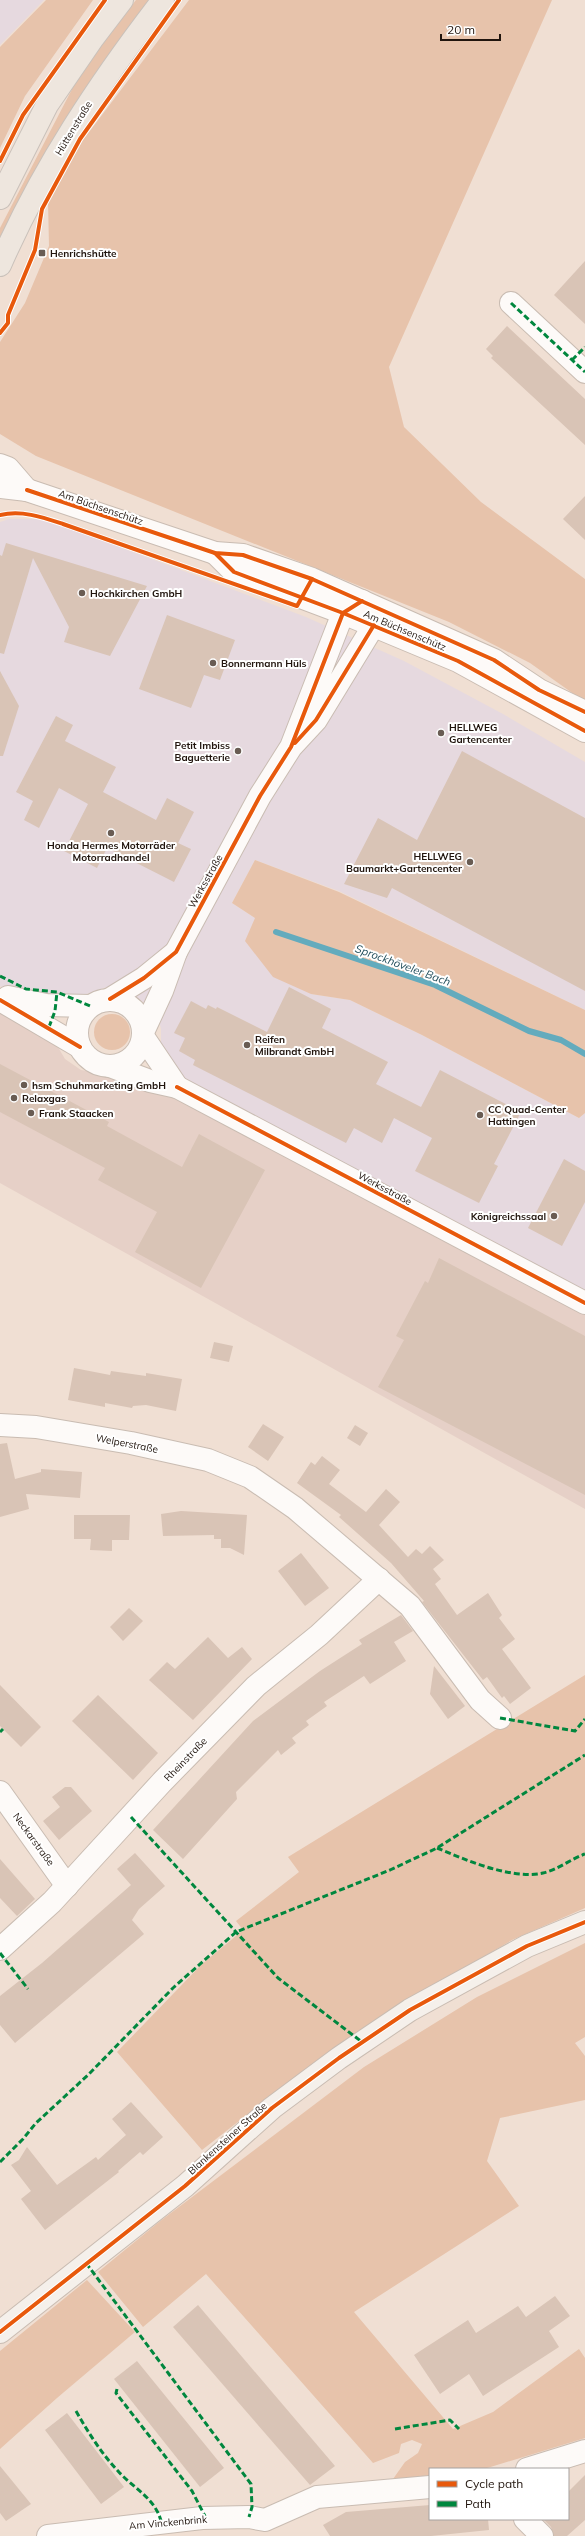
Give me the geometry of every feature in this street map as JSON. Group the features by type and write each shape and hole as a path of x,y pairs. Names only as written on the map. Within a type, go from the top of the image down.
{"main road":[{"path":"0,198 47,106 93,38 122,0"},
{"name":"Hüttenstraße","path":"0,265 12,238 67,134 106,76 163,0"},
{"name":"Blankensteiner Straße","path":"0,2332 185,2186 272,2108 344,2055 410,2010 527,1946 585,1922"}],"street":[{"path":"511,303 581,360"},
{"path":"0,465 8,468 27,490 0,496"},
{"name":"Am Büchsenschütz","path":"0,487 27,490 216,553 243,555 312,579 494,660 539,690 585,712"},
{"name":"Am Büchsenschütz","path":"216,553 234,572 374,625 458,661 585,731"},
{"path":"343,613 362,601 374,625"},
{"name":"Werksstraße","path":"291,747 343,613"},
{"name":"Werksstraße","path":"110,1066 130,1060 138,1052 176,952 260,796 291,747 316,720 374,625"},
{"name":"Werksstraße","path":"80,1047 77,1028 81,1017 100,1003 144,978 176,952"},
{"name":"Werksstraße","path":"0,996 46,1004 100,1003 129,1005 137,1012 144,1034 177,1088"},
{"name":"Werksstraße","path":"0,1000 80,1047 91,1060 150,1081 177,1088 585,1303"},
{"name":"Welperstraße","path":"0,1425 36,1426 131,1443 208,1460 250,1477 295,1508 379,1579"},
{"path":"379,1579 410,1606 480,1700 500,1718"},
{"name":"Rheinstraße","path":"0,1949 67,1886 162,1782 256,1686 319,1635 379,1579"},
{"name":"Neckarstraße","path":"0,1792 67,1886"},
{"path":"529,2468 585,2451"},
{"name":"Am Vinckenbrink","path":"48,2536 202,2518 249,2517 269,2530 317,2497 429,2487"},
{"path":"527,2520 542,2536"}],"shaded area":[{"path":"0,0 44,0 0,45"},
{"path":"46,0 93,0 25,96 0,148 0,47"},
{"path":"136,0 149,0 69,116 33,177 0,239 0,228 83,68"},
{"path":"189,0 552,0 389,367 404,427 481,502 585,579 585,702 530,663 449,622 36,456 0,434 0,342 25,303 49,246 48,202 83,140"},
{"path":"9,519 45,519 306,617 404,661 503,714 585,762 585,1010 339,891 255,860 232,903 255,918 311,994 350,1000 422,1035 579,1118 585,1113 585,1291 173,1073 161,1056 161,1029 157,1012 130,993 107,987 78,997 10,991 0,986 0,522"},
{"path":"255,860 339,892 585,1010 585,1113 579,1118 422,1035 350,1000 311,994 273,977 245,941 255,918 232,903"},
{"path":"0,1008 52,1037 65,1059 81,1070 150,1082 585,1311 585,1509 0,1183"},
{"path":"112,1014 122,1017 127,1022 130,1032 127,1042 122,1047 112,1050 102,1047 97,1042 94,1032 97,1022 102,1017"},
{"path":"585,1675 585,1908 512,1940 371,2023 275,2093 202,2150 117,2052 201,1965 243,1930 236,1921 299,1872 288,1857"},
{"path":"585,1943 585,2037 575,2043 585,2056 585,2100 500,2118 487,2161 519,2206 354,2312 453,2429 493,2412 579,2349 585,2358 585,2438 487,2468 429,2468 429,2476 393,2479 405,2462 418,2453 422,2444 412,2440 401,2444 399,2453 373,2463 206,2274 143,2327 98,2272 159,2222 364,2067 477,1997"},
{"path":"87,2280 135,2332 57,2398 0,2449 0,2351"}],"building":[{"path":"585,261 585,324 554,295"},
{"path":"507,326 585,399 585,445 491,358 493,356 486,349"},
{"path":"585,496 585,540 563,519"},
{"path":"6,543 147,586 110,656 64,642 69,627 33,558 4,654 0,653 0,555 2,556"},
{"path":"167,615 235,640 220,680 204,675 191,708 139,689"},
{"path":"0,671 19,706 3,756 0,756"},
{"path":"56,716 73,725 65,741 116,767 103,792 156,820 167,798 194,812 178,843 191,849 174,882 107,848 97,868 64,851 88,804 59,788 39,828 24,820 33,801 16,792"},
{"name":"HELLWEG Baumarkt+Gartencenter","path":"462,751 585,818 585,991 392,888 387,898 344,884 378,818 417,840"},
{"path":"289,987 331,1009 322,1028 388,1062 376,1084 421,1107 440,1070 521,1112 494,1164 498,1166 479,1203 415,1171 432,1138 394,1118 382,1143 354,1128 346,1143 193,1065 195,1060 179,1051 185,1038 174,1033 191,1001 206,1009 208,1005 216,1009 217,1007 267,1032"},
{"path":"0,1064 109,1122 107,1126 182,1167 199,1134 265,1170 201,1288 135,1252 157,1212 98,1180 105,1168 0,1112"},
{"path":"564,1159 585,1171 585,1202 562,1246 528,1228"},
{"path":"439,1258 585,1336 585,1495 378,1387 404,1340 396,1336 425,1281 428,1283"},
{"path":"214,1342 233,1346 229,1362 210,1358"},
{"path":"74,1368 110,1375 111,1371 146,1376 146,1373 182,1379 176,1411 146,1405 133,1406 132,1408 105,1403 105,1407 68,1400"},
{"path":"263,1424 284,1437 268,1461 248,1447"},
{"path":"355,1425 368,1433 360,1446 347,1438"},
{"path":"7,1443 15,1479 41,1472 41,1469 82,1472 80,1498 26,1494 29,1509 0,1517 0,1444"},
{"path":"322,1456 340,1470 329,1484 366,1512 386,1489 400,1502 379,1525 408,1557 416,1549 422,1554 430,1546 444,1560 433,1569 441,1579 435,1584 457,1615 488,1593 502,1615 499,1618 515,1639 502,1649 531,1688 510,1704 504,1696 502,1698 487,1677 483,1680 422,1602 424,1601 391,1563 339,1517 341,1515 297,1483 311,1462 315,1465"},
{"path":"181,1511 247,1515 244,1555 230,1548 221,1548 221,1539 214,1539 214,1535 163,1536 161,1514"},
{"path":"74,1515 130,1515 129,1540 112,1540 112,1551 90,1550 91,1539 74,1539"},
{"path":"301,1553 329,1588 305,1606 278,1571"},
{"path":"129,1608 143,1621 123,1641 110,1627"},
{"path":"401,1615 413,1631 394,1642 406,1661 370,1684 364,1676 324,1702 327,1706 306,1721 309,1725 292,1738 296,1743 281,1755 278,1750 236,1792 237,1799 183,1859 153,1830 253,1721 320,1671 362,1644 359,1640"},
{"path":"208,1637 228,1658 242,1647 252,1659 193,1720 149,1680 167,1662 175,1669"},
{"path":"434,1666 465,1706 448,1719 430,1694"},
{"path":"0,1685 41,1727 21,1747 0,1726"},
{"path":"98,1695 158,1753 133,1780 72,1721"},
{"path":"65,1787 71,1787 92,1811 59,1840 43,1821 60,1807 52,1797"},
{"path":"135,1853 165,1886 139,1909 132,1920 144,1934 15,2043 0,2025 0,1996 42,1963 131,1885 117,1869"},
{"path":"0,1859 35,1899 17,1916 0,1898"},
{"path":"131,2102 163,2137 143,2155 140,2152 118,2171 119,2172 45,2230 21,2199 31,2191 11,2165 19,2160 27,2147 57,2185 96,2157 98,2160 126,2135 112,2119"},
{"path":"555,2296 570,2316 549,2331 559,2347 483,2396 469,2374 440,2394 414,2355 468,2320 476,2333 518,2306 526,2317"},
{"path":"198,2305 335,2466 310,2485 173,2327"},
{"path":"137,2361 224,2468 200,2487 114,2379"},
{"path":"67,2413 124,2487 101,2504 45,2430"},
{"path":"0,2466 31,2504 6,2521 0,2513"},
{"path":"585,2475 585,2520 567,2536 554,2536 551,2527 544,2520 569,2520 569,2491"},
{"path":"429,2505 429,2520 488,2520 489,2530 431,2536 330,2536 323,2525 346,2512"}],"waterway":[{"name":"Sprockhöveler Bach","path":"276,932 435,985 529,1031 561,1040 585,1054"}],"marked path":[{"path":"511,303 585,372"},
{"path":"572,360 585,347"},
{"path":"0,976 26,989 57,992 90,1006"},
{"path":"49,1027 55,1011 57,992"},
{"path":"500,1718 575,1731 585,1719"},
{"path":"0,1732 3,1729"},
{"path":"0,2162 23,2139 36,2123 88,2075 173,1988 236,1932 390,1870 437,1848 585,1755"},
{"path":"131,1817 278,1978 362,2042"},
{"path":"437,1848 489,1868 517,1874 548,1872 585,1854"},
{"path":"0,1953 28,1989"},
{"path":"86,2263 251,2484 252,2507 249,2517"},
{"path":"117,2389 116,2393 192,2491 206,2518"},
{"path":"76,2411 100,2450 124,2477 149,2500 154,2506 161,2521"},
{"path":"395,2429 450,2420 459,2429"}],"cycle path":[{"path":"0,161 23,115 105,0"},
{"path":"0,333 8,323 8,315 35,250 42,209 80,139 179,0"},
{"path":"27,490 215,553 243,555 312,579 494,660 539,690 585,712"},
{"path":"0,515 16,513 47,519 297,606 312,579"},
{"path":"215,553 234,572 343,613 458,661 585,731"},
{"path":"110,999 144,978 176,952 260,796 291,747 343,613 362,601"},
{"path":"295,743 316,720 374,625"},
{"path":"0,1000 80,1047"},
{"path":"177,1087 585,1303"},
{"path":"0,2332 185,2186 272,2108 339,2058 410,2010 527,1946 585,1922"}],"place":[{"name":"Henrichshütte","path":"42,253"},
{"name":"Hochkirchen GmbH","path":"82,593"},
{"name":"Bonnermann Hüls","path":"213,663"},
{"name":"HELLWEG Gartencenter","path":"441,733"},
{"name":"Petit Imbiss Baguetterie","path":"238,751"},
{"name":"Honda Hermes Motorräder Motorradhandel","path":"111,833"},
{"name":"HELLWEG Baumarkt+Gartencenter","path":"470,862"},
{"name":"Reifen Milbrandt GmbH","path":"247,1045"},
{"name":"hsm Schuhmarketing GmbH","path":"24,1085"},
{"name":"Relaxgas","path":"14,1098"},
{"name":"Frank Staacken","path":"31,1113"},
{"name":"CC Quad-Center Hattingen","path":"480,1115"},
{"name":"Königreichssaal","path":"554,1216"}]}
